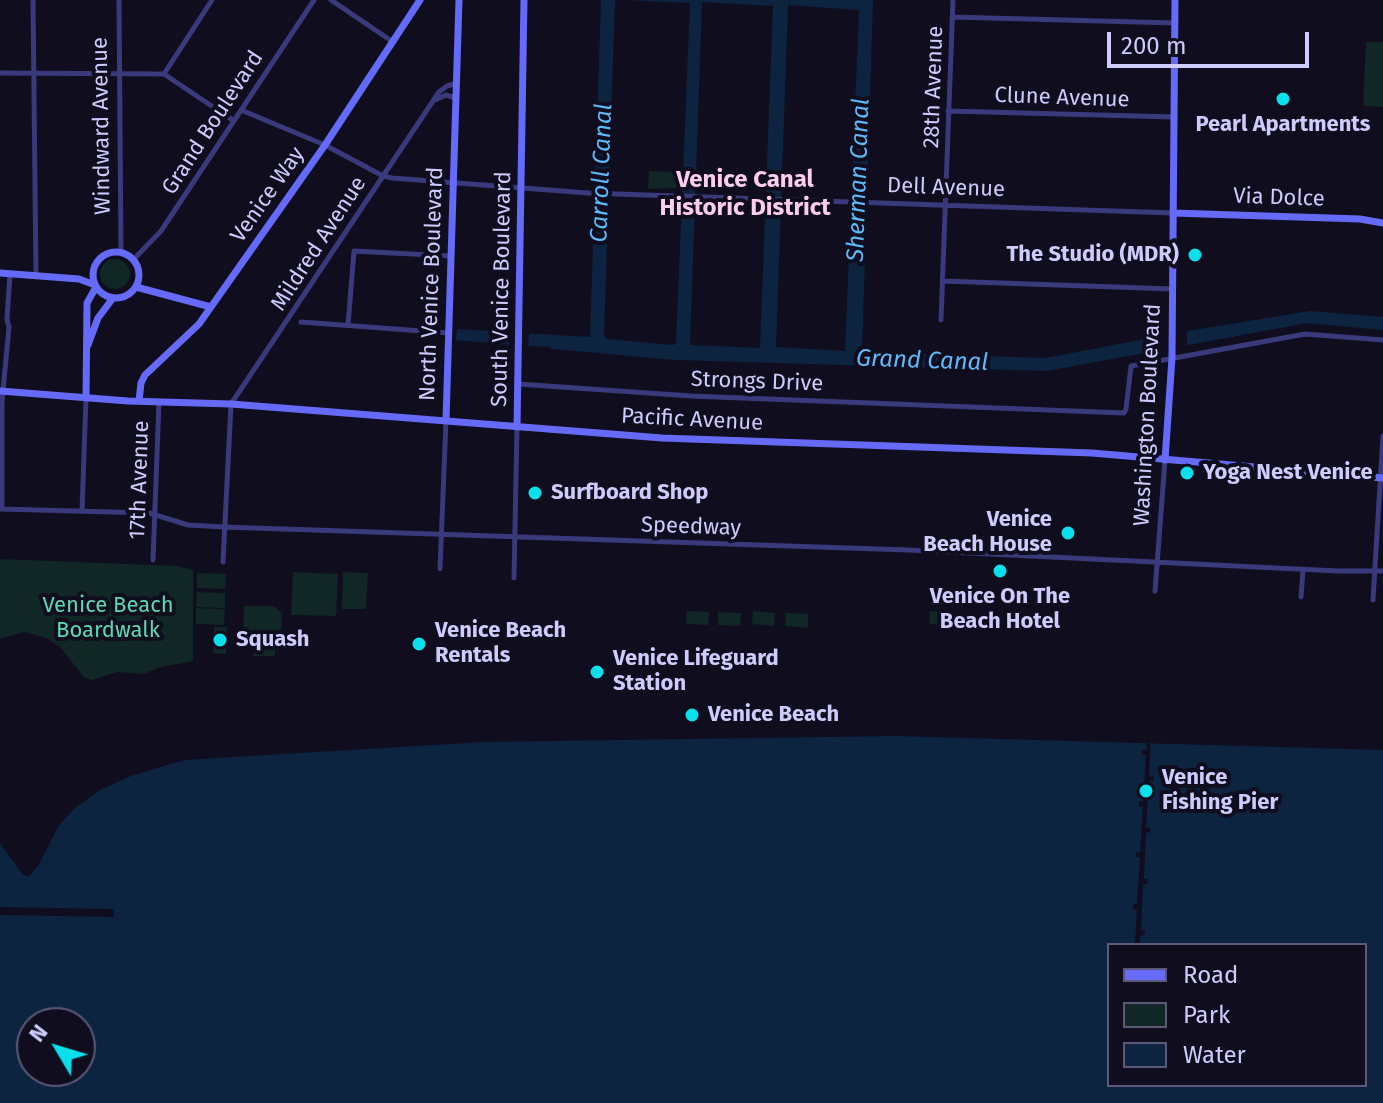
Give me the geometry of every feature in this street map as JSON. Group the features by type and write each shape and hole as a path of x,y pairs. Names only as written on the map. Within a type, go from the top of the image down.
{"main road":[{"name":"Venice Way","path":"139,401 141,383 147,371 195,328 211,307 325,145 420,0"},
{"name":"North Venice Boulevard","path":"446,420 459,0"},
{"name":"South Venice Boulevard","path":"517,427 524,0"},
{"name":"Washington Boulevard","path":"1165,460 1172,354 1175,0"},
{"name":"Via Dolce","path":"1173,213 1360,219 1383,223"},
{"path":"0,273 79,279 113,298 125,297 136,287 140,273 134,259 121,252 107,254 79,279"},
{"path":"86,398 87,303 96,286 95,266"},
{"path":"136,287 211,307"},
{"path":"88,345 98,318 113,298"},
{"name":"Pacific Avenue","path":"2,391 231,404 662,438 1057,451 1382,478"}],"street":[{"path":"33,0 36,277"},
{"name":"Windward Avenue","path":"119,0 121,252"},
{"path":"164,74 212,0"},
{"name":"Grand Boulevard","path":"134,259 161,231 314,0"},
{"path":"331,0 393,42"},
{"name":"28th Avenue","path":"941,320 953,0"},
{"path":"952,17 1175,23"},
{"path":"0,73 164,74 234,121"},
{"name":"Mildred Avenue","path":"231,404 434,100 443,88 457,83"},
{"path":"434,100 446,95 457,99"},
{"path":"241,110 325,145 383,176"},
{"name":"Clune Avenue","path":"948,111 1174,117"},
{"name":"Dell Avenue","path":"383,176 593,193 1173,213"},
{"path":"348,325 354,251 451,256"},
{"path":"1,509 2,391 9,327 3,319 10,274"},
{"path":"943,281 1173,289"},
{"path":"301,322 449,333"},
{"name":"Strongs Drive","path":"518,384 691,396 1124,413 1131,366 1172,354 1305,334 1383,340"},
{"path":"82,511 86,398"},
{"name":"17th Avenue","path":"153,560 159,402"},
{"path":"223,562 231,404"},
{"name":"North Venice Boulevard","path":"440,569 446,420"},
{"name":"South Venice Boulevard","path":"514,578 517,427"},
{"path":"1373,600 1383,436"},
{"name":"Washington Boulevard","path":"1155,591 1165,460"},
{"name":"Speedway","path":"1,509 155,515 188,525 224,527 908,550 1303,570 1383,571"},
{"path":"1301,597 1303,570"}],"green space":[{"path":"1366,42 1383,42 1383,107 1363,106"},
{"path":"649,171 678,172 678,188 648,189"},
{"path":"115,259 126,263 130,274 126,285 115,289 104,285 100,274 104,263"},
{"name":"Venice Beach Boardwalk","path":"0,559 177,566 193,570 193,661 143,674 118,672 91,680 84,677 60,647 47,638 24,632 0,639"},
{"path":"293,572 338,574 336,616 291,615"},
{"path":"343,572 368,573 366,609 342,609"},
{"path":"197,573 226,574 225,589 197,588"},
{"path":"197,592 225,593 225,608 196,607"},
{"path":"244,606 274,606 282,614 281,633 243,633"},
{"path":"196,608 225,609 224,625 196,624"},
{"path":"687,611 709,612 708,625 686,624"},
{"path":"753,611 775,613 774,626 752,624"},
{"path":"930,611 952,612 951,625 929,624"},
{"path":"718,612 741,613 740,626 718,625"},
{"path":"786,613 808,614 808,628 785,626"},
{"name":"Squash","path":"214,627 227,627 226,654 213,653"},
{"path":"253,643 275,643 275,656 253,656"}],"water":[{"path":"601,0 615,0 604,336 607,339 676,343 690,3 624,0 873,0 862,352 1046,358 1310,311 1383,317 1383,330 1307,323 1047,371 674,360 456,340 457,329 590,337","holes":["702,2 773,6 760,348 690,345","788,5 859,10 845,351 776,347"]},
{"path":"896,736 1383,750 1383,1103 0,1103 0,843 23,875 29,876 38,866 59,825 76,807 100,790 131,776 184,760 484,742"}],"pier":[{"path":"510,329 553,333 529,334 528,346 551,347 551,351 509,347"},
{"path":"1187,330 1187,348 1156,354 1156,336"},
{"name":"Venice Fishing Pier","path":"1147,739 1151,740 1149,776 1154,777 1153,781 1149,781 1146,827 1150,828 1150,832 1146,833 1144,879 1148,879 1147,884 1143,884 1141,930 1145,931 1145,935 1140,936 1140,943 1135,943 1137,910 1133,909 1133,904 1137,904 1140,858 1136,857 1136,853 1140,852 1143,807 1139,806 1139,801 1143,801 1146,755 1142,755 1142,750 1146,750"},
{"path":"0,907 114,909 114,917 0,915"}],"place":[{"name":"Pearl Apartments","path":"1283,99"},
{"name":"The Studio (MDR)","path":"1195,255"},
{"name":"Yoga Nest Venice","path":"1187,473"},
{"name":"Surfboard Shop","path":"535,493"},
{"name":"Venice Beach House","path":"1068,533"},
{"name":"Venice On The Beach Hotel","path":"1000,571"},
{"name":"Squash","path":"220,640"},
{"name":"Venice Beach Rentals","path":"419,644"},
{"name":"Venice Lifeguard Station","path":"597,672"},
{"name":"Venice Beach","path":"692,715"},
{"name":"Venice Fishing Pier","path":"1146,791"}],"district":[{"name":"Venice Canal Historic District","path":"745,194"}],"water label":[{"name":"Carroll Canal","path":"602,173"},
{"name":"Sherman Canal","path":"859,180"},
{"name":"Grand Canal","path":"922,361"}]}
